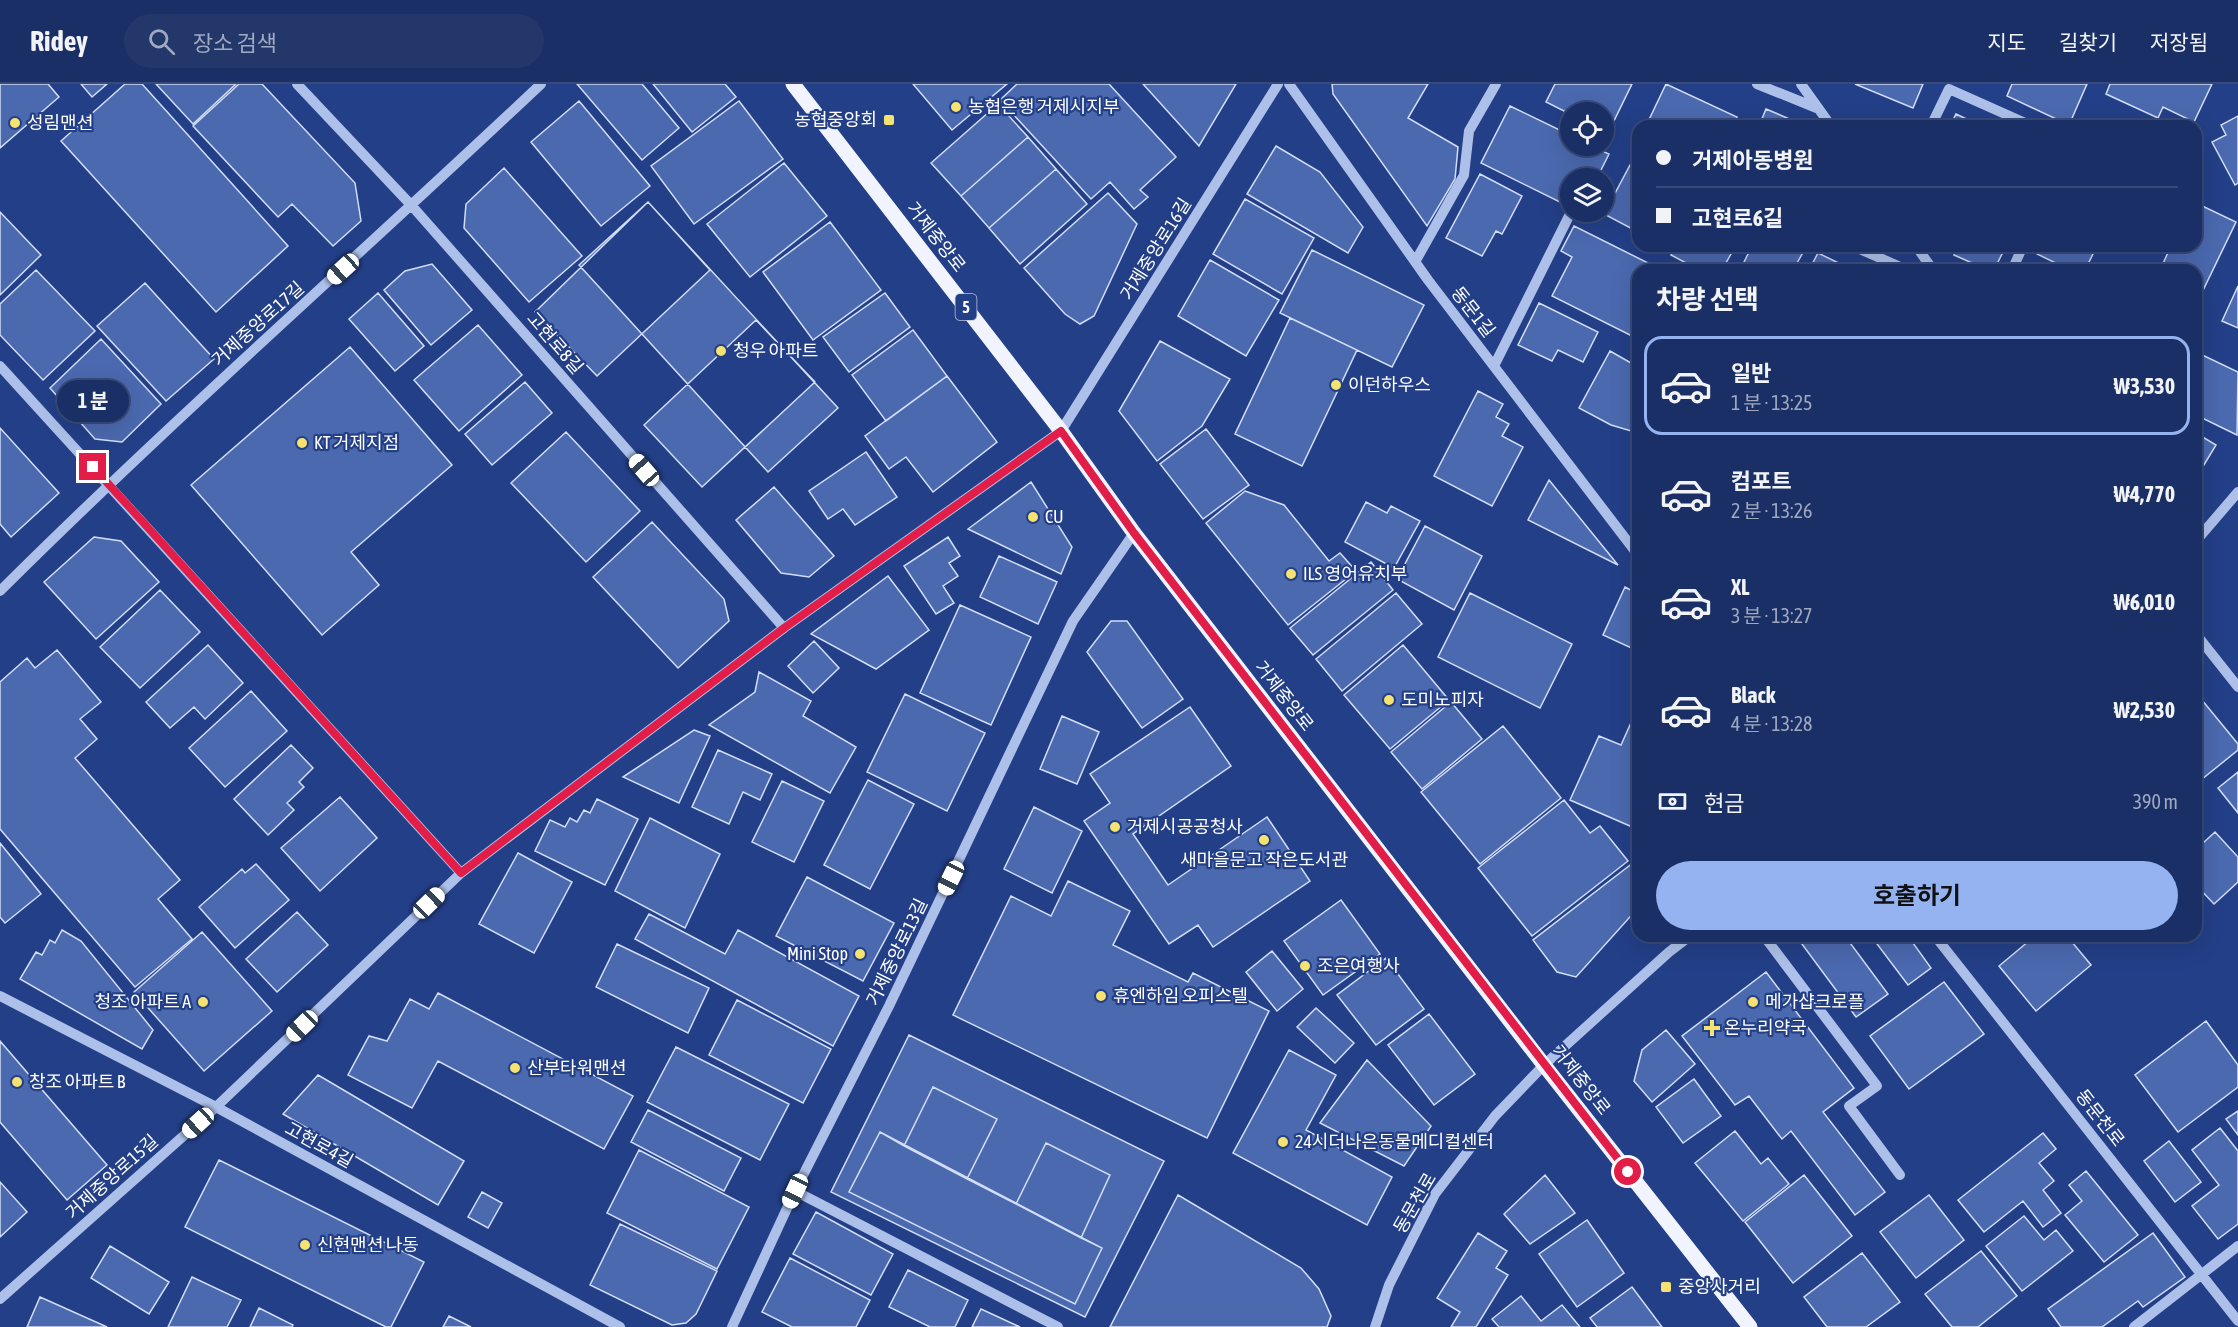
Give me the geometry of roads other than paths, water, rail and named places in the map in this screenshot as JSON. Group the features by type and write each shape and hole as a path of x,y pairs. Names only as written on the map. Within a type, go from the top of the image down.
{"main road":[{"name":"거제중앙로","path":"793,84 1061,431 1134,533 1544,1065 1750,1327"}],"street":[{"name":"고현로8길","path":"297,84 411,206 784,628"},
{"name":"거제중앙로17길","path":"0,591 108,484 541,84"},
{"name":"거제중앙로16길","path":"1061,431 1278,84"},
{"name":"동문1길","path":"1289,84 1415,262 1632,547"},
{"path":"1415,262 1464,175 1469,131 1496,84"},
{"path":"1757,84 1819,109"},
{"path":"1801,84 1827,120"},
{"path":"1934,120 1948,89 2018,120"},
{"path":"1494,366 1566,222"},
{"path":"1866,252 1894,264"},
{"path":"0,366 461,873"},
{"name":"거제중앙로15길","path":"0,1299 216,1107 461,873 784,628 1061,431"},
{"path":"2202,534 2238,492"},
{"name":"거제중앙로13길","path":"732,1327 795,1191 889,1006 1073,621 1134,533"},
{"path":"2202,642 2238,687"},
{"name":"동문천로","path":"1375,1327 1389,1285 1435,1194 1495,1116 1544,1065 1682,942"},
{"path":"1769,942 1877,1086 1849,1106 1900,1176"},
{"name":"동문천로","path":"1940,942 2238,1321"},
{"name":"고현로4길","path":"0,996 216,1107 620,1327"},
{"path":"795,1191 1058,1327"},
{"path":"2134,1327 2238,1246"}],"place":[{"name":"농협은행 거제시지부","path":"956,107"},
{"name":"농협중앙회","path":"889,120"},
{"name":"성림맨션","path":"15,123"},
{"name":"청우 아파트","path":"721,351"},
{"name":"이던하우스","path":"1336,385"},
{"name":"KT 거제지점","path":"302,443"},
{"name":"CU","path":"1033,517"},
{"name":"ILS 영어유치부","path":"1291,574"},
{"name":"도미노피자","path":"1389,700"},
{"name":"거제시공공청사","path":"1115,827"},
{"name":"새마을문고 작은도서관","path":"1264,840"},
{"name":"Mini Stop","path":"860,954"},
{"name":"조은여행사","path":"1305,966"},
{"name":"휴엔하임 오피스텔","path":"1101,996"},
{"name":"청조 아파트 A","path":"203,1002"},
{"name":"메가샵크로플","path":"1753,1002"},
{"name":"온누리약국","path":"1712,1028"},
{"name":"산부타워맨션","path":"515,1068"},
{"name":"창조 아파트 B","path":"17,1082"},
{"name":"24시더나은동물메디컬센터","path":"1283,1142"},
{"name":"신현맨션 나동","path":"305,1245"},
{"name":"중앙사거리","path":"1666,1287"}]}
